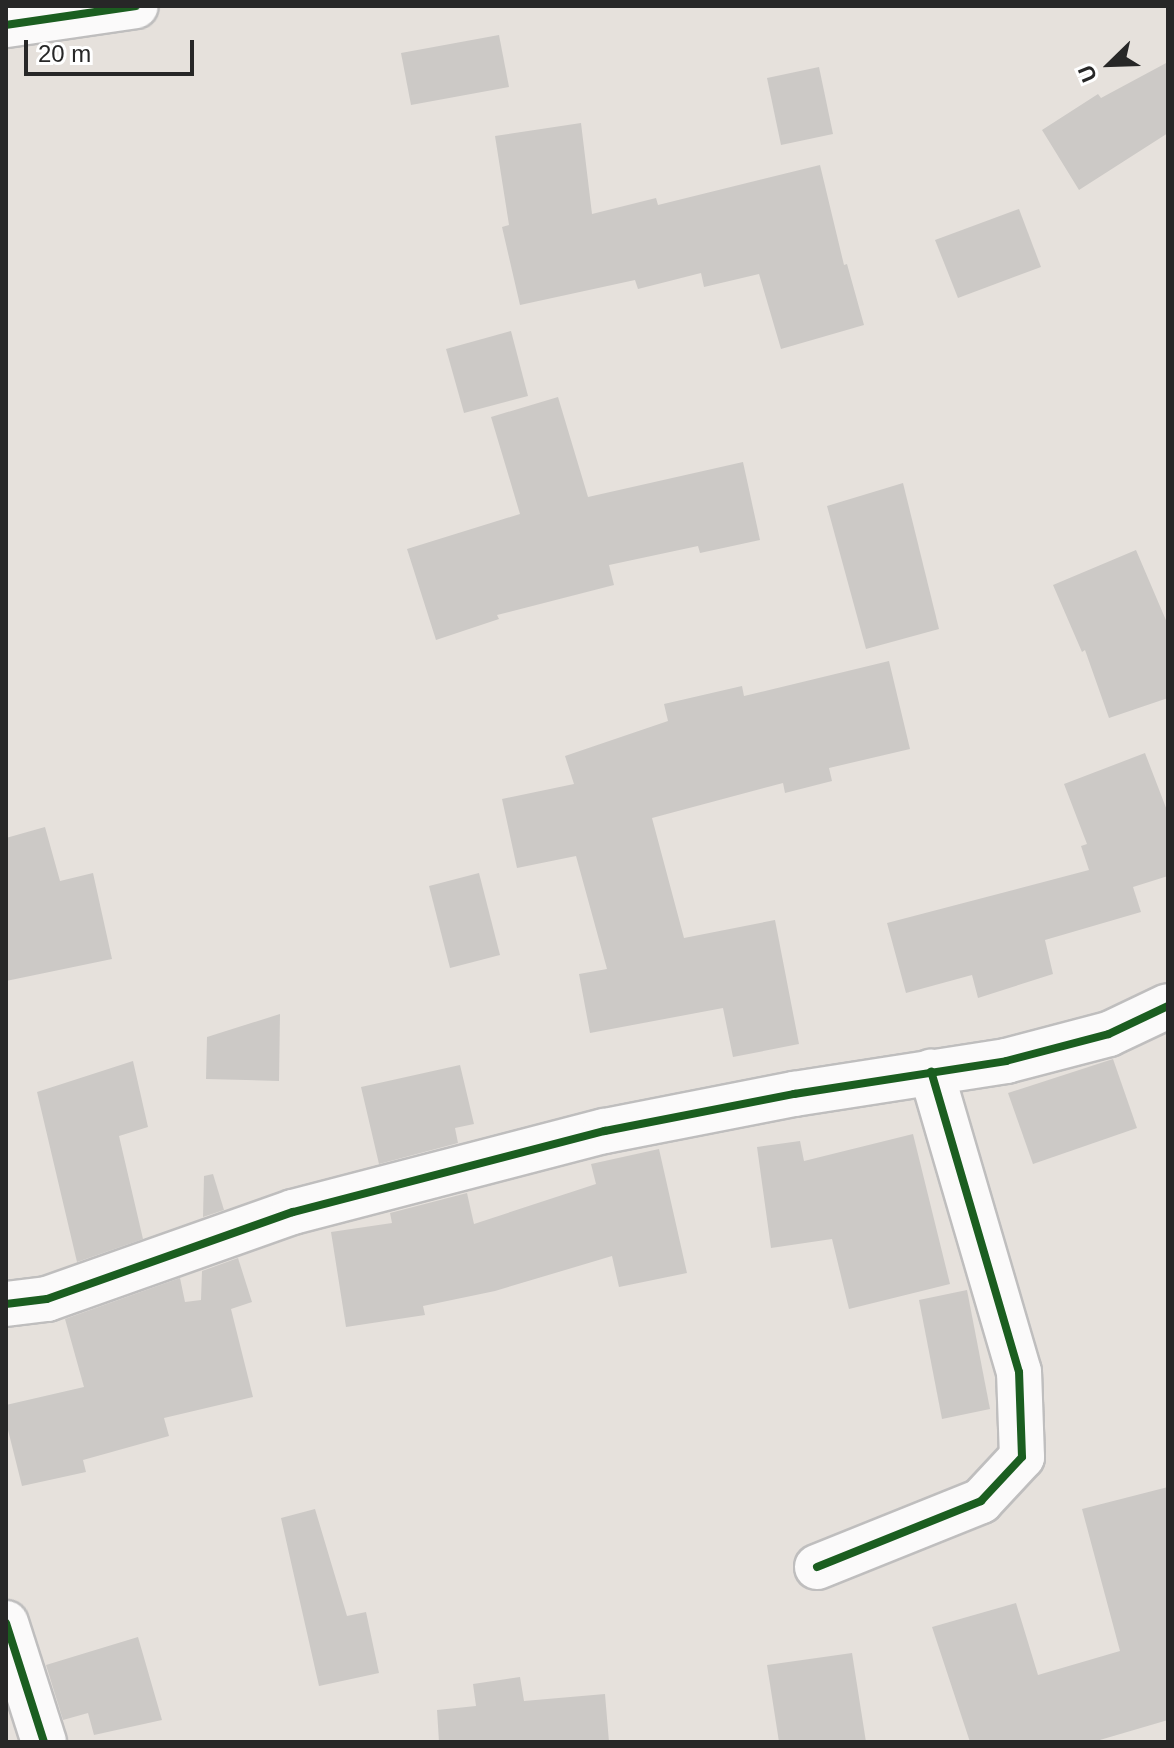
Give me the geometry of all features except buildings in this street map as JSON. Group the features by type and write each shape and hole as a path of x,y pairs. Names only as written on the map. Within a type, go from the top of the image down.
{"street":[{"path":"6,25 76,11 136,6"},
{"path":"6,1304 47,1299 293,1212 605,1131 1006,1061 1109,1034 1168,1006"},
{"path":"817,1567 981,1501 1022,1457 1019,1372 931,1072"},
{"path":"6,1623 44,1742"}],"cycle path":[{"path":"6,25 136,6"},
{"path":"6,1304 47,1299 293,1212 605,1131 794,1094 1006,1061 1109,1034 1168,1006"},
{"path":"817,1567 981,1501 1022,1457 1019,1372 931,1072"},
{"path":"6,1623 44,1742"}]}
